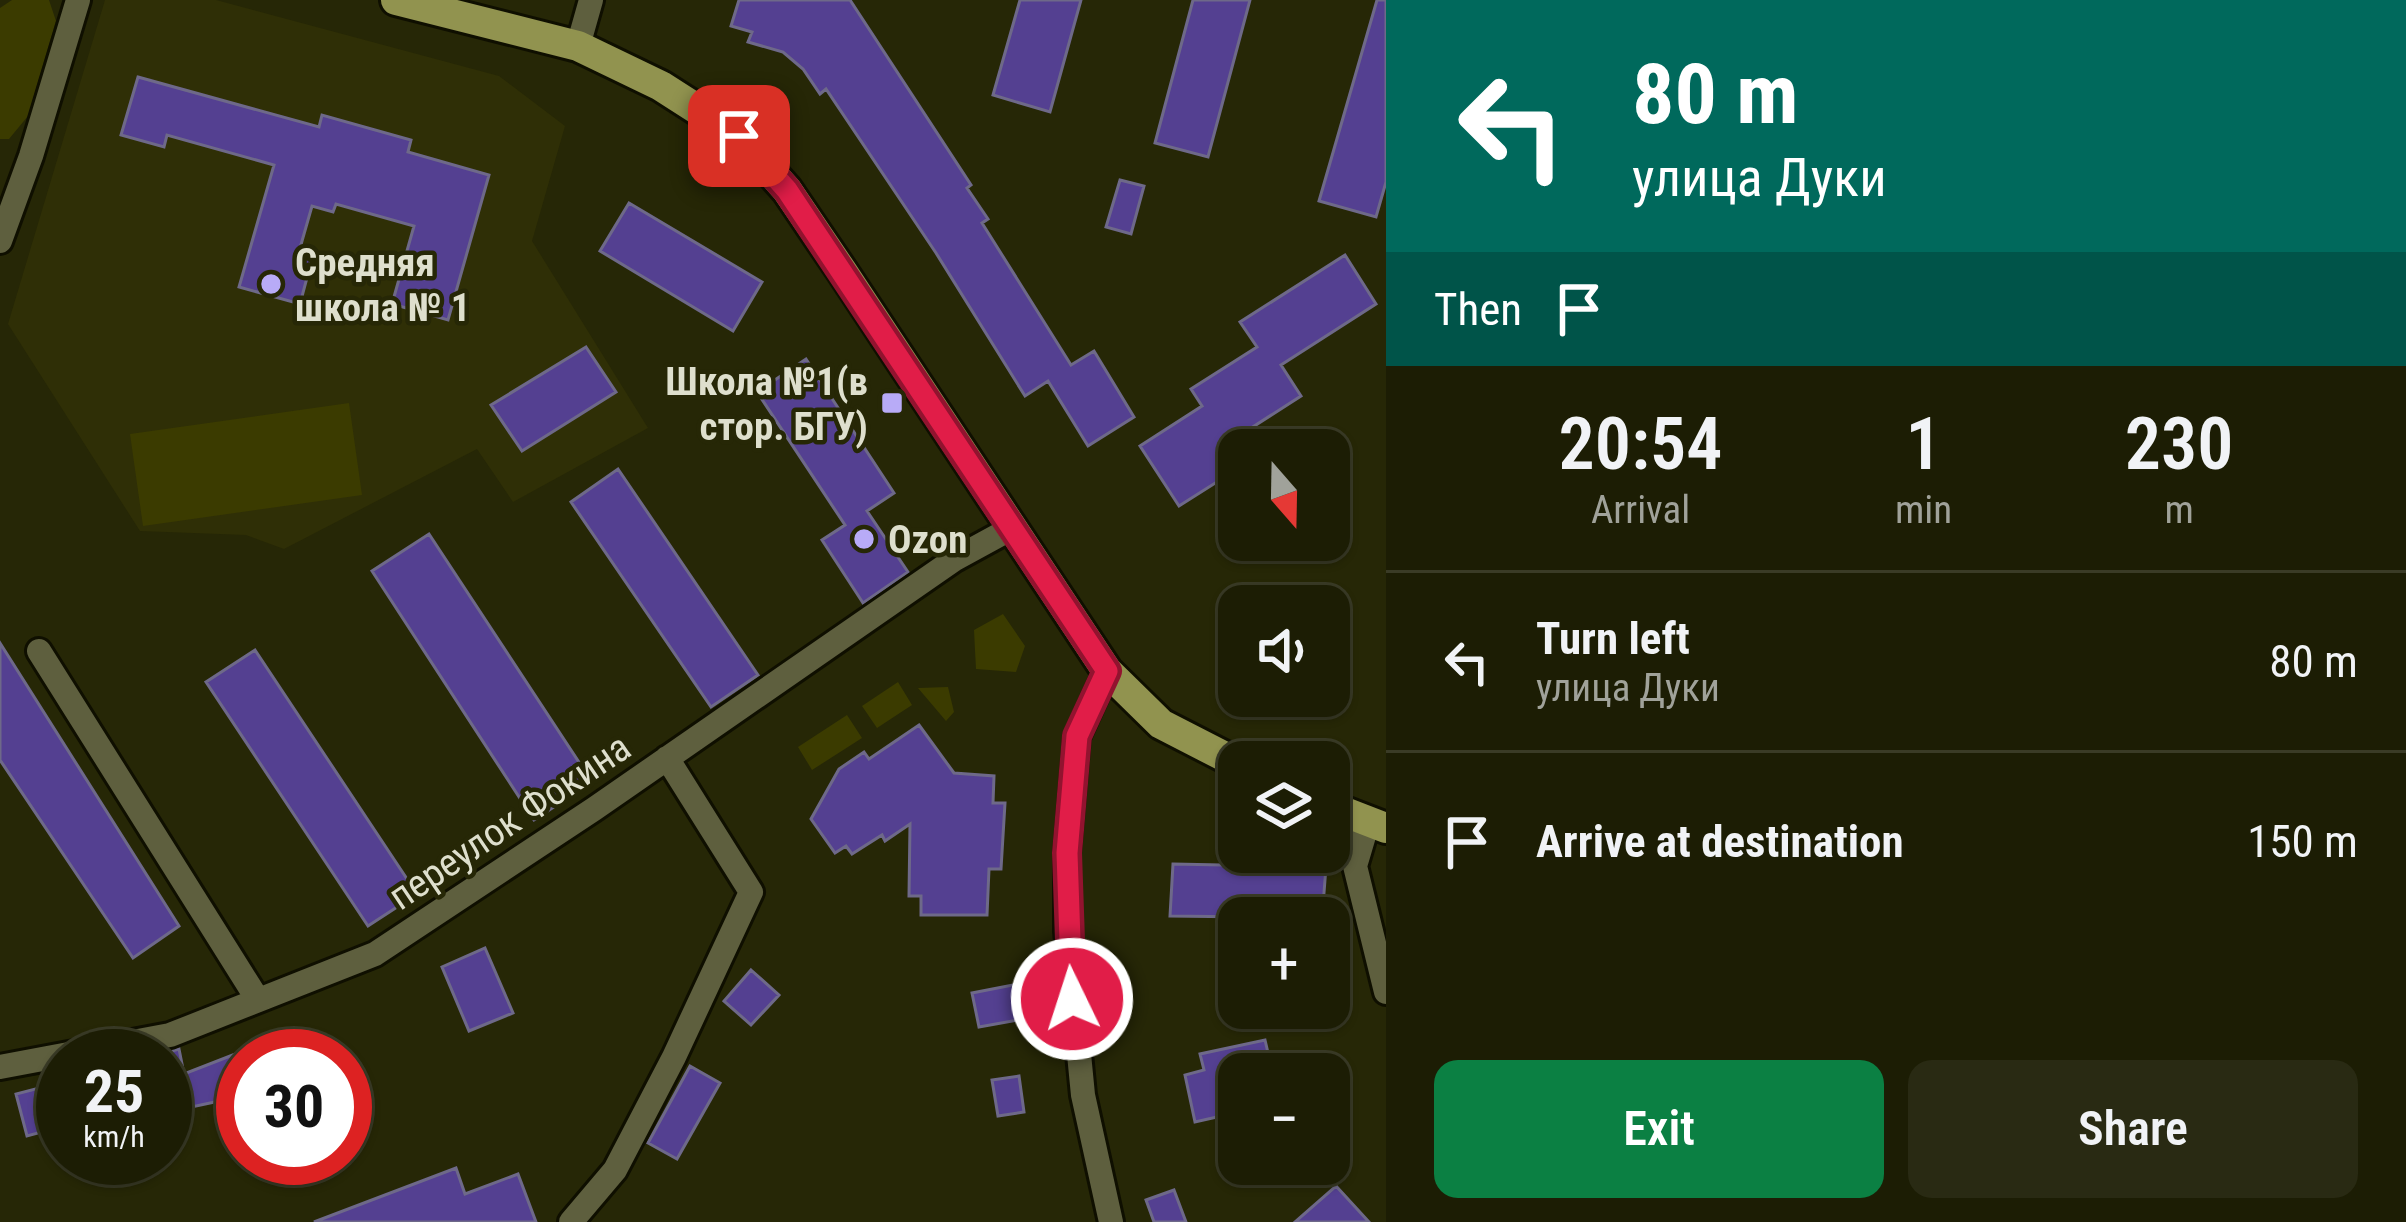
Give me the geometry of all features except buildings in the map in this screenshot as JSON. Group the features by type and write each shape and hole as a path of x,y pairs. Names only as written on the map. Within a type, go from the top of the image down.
{"main road":[{"path":"396,0 578,46 661,86 739,136 807,219 1107,671 1161,724 1218,753"}],"street":[{"path":"0,241 78,0"},
{"path":"578,46 591,0"},
{"name":"переулок Фокина","path":"0,1067 170,1035 374,954 956,559 1010,529"},
{"path":"39,651 259,1000"},
{"path":"1107,671 1077,736 1067,853 1067,931 1083,1095 1111,1222"},
{"path":"571,1222 615,1169 674,1058 751,892 667,758"},
{"path":"1377,825 1355,866 1386,992"}],"shaded area":[{"path":"12,0 49,0 56,21 28,116 9,139 0,139 0,8"},
{"name":"Средняя школа № 1","path":"105,0 216,0 499,76 565,126 532,241 648,428 513,502 477,449 284,549 246,535 140,531 8,324"},
{"path":"349,403 362,495 143,526 130,434"},
{"path":"1003,614 1025,646 1016,672 976,669 974,630"},
{"path":"898,682 912,705 877,728 862,706"},
{"path":"948,687 954,712 946,721 918,688"},
{"path":"847,715 862,738 812,770 798,747"}],"place":[{"name":"Средняя школа № 1","path":"271,284"},
{"name":"Школа №1(в стор. БГУ)","path":"892,403"},
{"name":"Ozon","path":"864,539"}],"route":[{"path":"739,136 787,190 1107,671 1077,736 1067,853 1072,999"}]}
